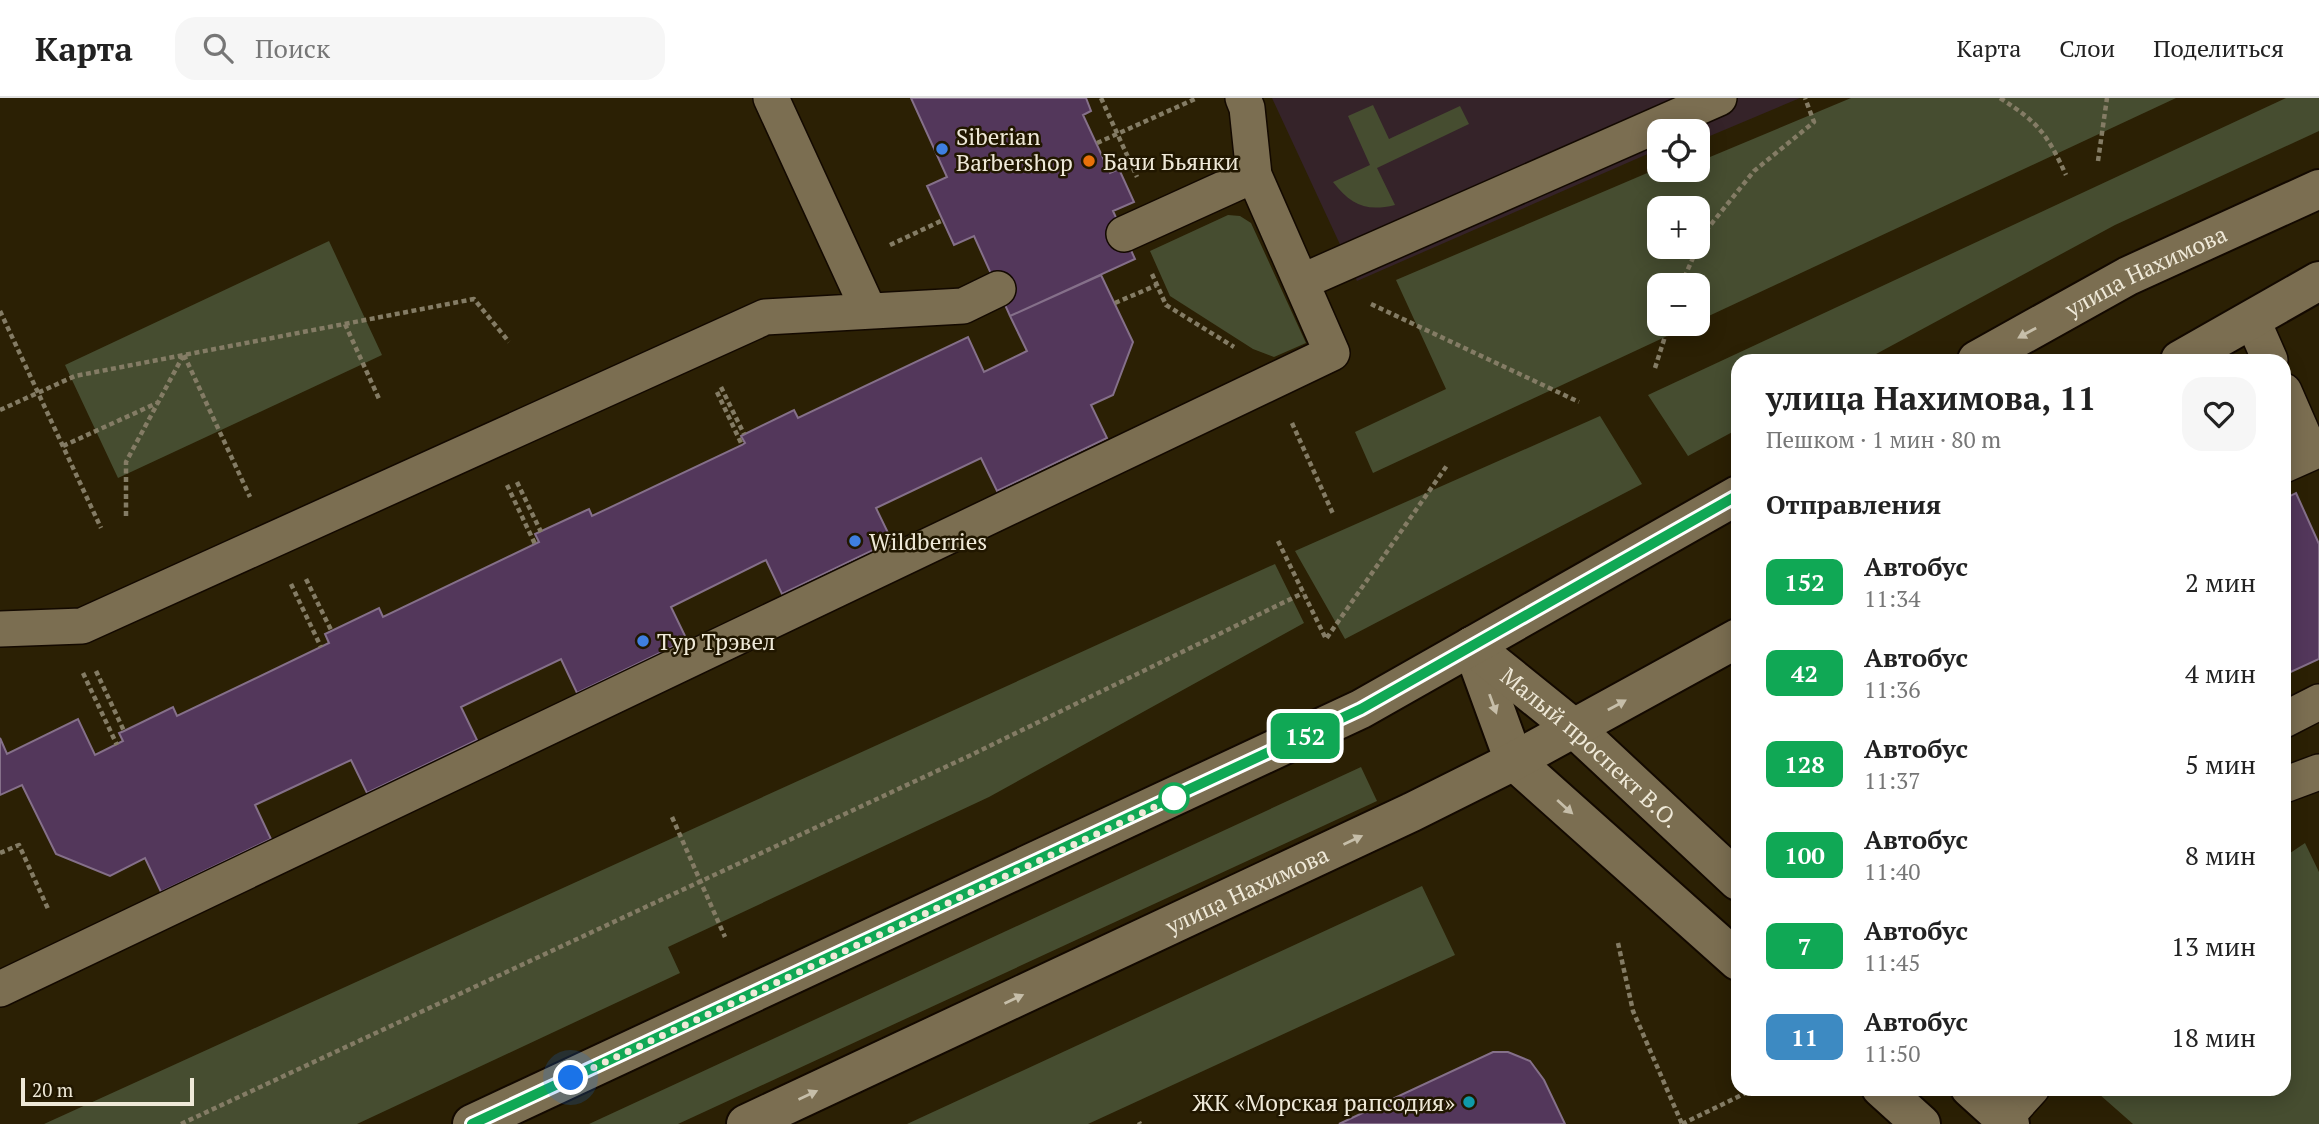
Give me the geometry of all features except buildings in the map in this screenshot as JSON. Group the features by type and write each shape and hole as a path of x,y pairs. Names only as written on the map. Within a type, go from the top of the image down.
{"main road":[{"name":"улица Нахимова","path":"1989,354 2128,276 2319,190"},
{"path":"2191,354 2319,281"},
{"path":"472,1124 1361,709 1731,499"},
{"name":"улица Нахимова","path":"746,1124 1514,761 1731,642"},
{"name":"Малый проспект В.О.","path":"1472,646 1575,729 1731,874"},
{"name":"Малый проспект В.О.","path":"1472,646 1514,761 1731,955"},
{"path":"1890,1096 1921,1124"},
{"path":"1979,1096 2007,1121"}],"lane":[{"path":"771,98 869,311"},
{"path":"0,989 1332,353 1307,279 1254,175 1247,108 1243,98"},
{"path":"1307,279 1720,98"},
{"path":"1128,232 1254,175"},
{"path":"0,629 82,626 765,317 963,306 998,289"},
{"path":"2252,319 2267,354"},
{"path":"2291,415 2305,463"},
{"path":"2291,716 2319,702"},
{"path":"2007,1121 2026,1096"}],"path":[{"path":"1101,98 1131,164"},
{"path":"1097,143 1196,98"},
{"path":"1686,273 1704,233 1754,171 1814,122 1805,98"},
{"path":"2000,98 2022,113 2049,138 2066,175"},
{"path":"2098,161 2107,98"},
{"path":"848,264 943,220"},
{"path":"1128,232 1166,305 1268,368 1273,381"},
{"path":"1307,279 1579,402"},
{"path":"1115,303 1157,285"},
{"path":"0,410 75,376 474,299 509,342"},
{"path":"0,311 101,528"},
{"path":"345,324 380,401"},
{"path":"1655,368 1665,336"},
{"path":"696,348 742,445"},
{"path":"126,516 126,462 184,355"},
{"path":"184,355 236,466"},
{"path":"63,446 159,402"},
{"path":"1289,416 1334,516"},
{"path":"486,443 535,544"},
{"path":"1278,541 1326,639 1448,464"},
{"path":"277,538 332,632"},
{"path":"277,538 321,647"},
{"path":"181,1124 968,755 1303,593"},
{"path":"67,627 124,731"},
{"path":"67,627 117,745"},
{"path":"671,817 725,937"},
{"path":"0,853 19,845 50,912"},
{"path":"1618,943 1633,1011 1682,1124 1740,1096"}],"shaded area":[{"path":"1272,98 1800,98 1710,136 1710,119 1647,119 1647,154 1357,281"}],"green space":[{"path":"1851,98 2176,98 1710,315 1710,273 1647,273 1647,336 1667,336 1373,473 1355,432 1446,389 1396,280 1647,173 1647,182 1710,182 1710,157"},
{"path":"2286,98 2319,98 2319,131 2115,225 1876,354 1736,354"},
{"path":"1373,105 1389,139 1460,106 1469,124 1377,168 1395,205 1376,208 1353,201 1333,182 1370,165 1348,116"},
{"path":"1228,215 1240,216 1251,223 1306,343 1274,357 1253,349 1170,296 1150,251"},
{"path":"329,241 382,355 118,478 65,365"},
{"path":"1731,356 1731,433 1688,456 1648,395"},
{"path":"1600,416 1642,484 1345,639 1295,551"},
{"path":"1275,564 1304,623 989,797 668,947 680,973 357,1124 44,1124"},
{"path":"1361,767 1377,801 678,1124 589,1124"},
{"path":"2305,843 2319,872 2319,1124 2133,1124 2101,1096 2291,1096 2291,852"},
{"path":"1422,886 1455,955 1088,1124 907,1124"}],"bus line":[{"name":"152","path":"472,1124 1361,709 1731,499"}],"place":[{"name":"Siberian Barbershop","path":"942,149"},
{"name":"Бачи Бьянки","path":"1089,161"},
{"name":"Wildberries","path":"855,541"},
{"name":"Тур Трэвел","path":"643,641"},
{"name":"ЖК «Морская рапсодия»","path":"1469,1102"}],"route":[{"path":"571,1078 1174,798"}]}
